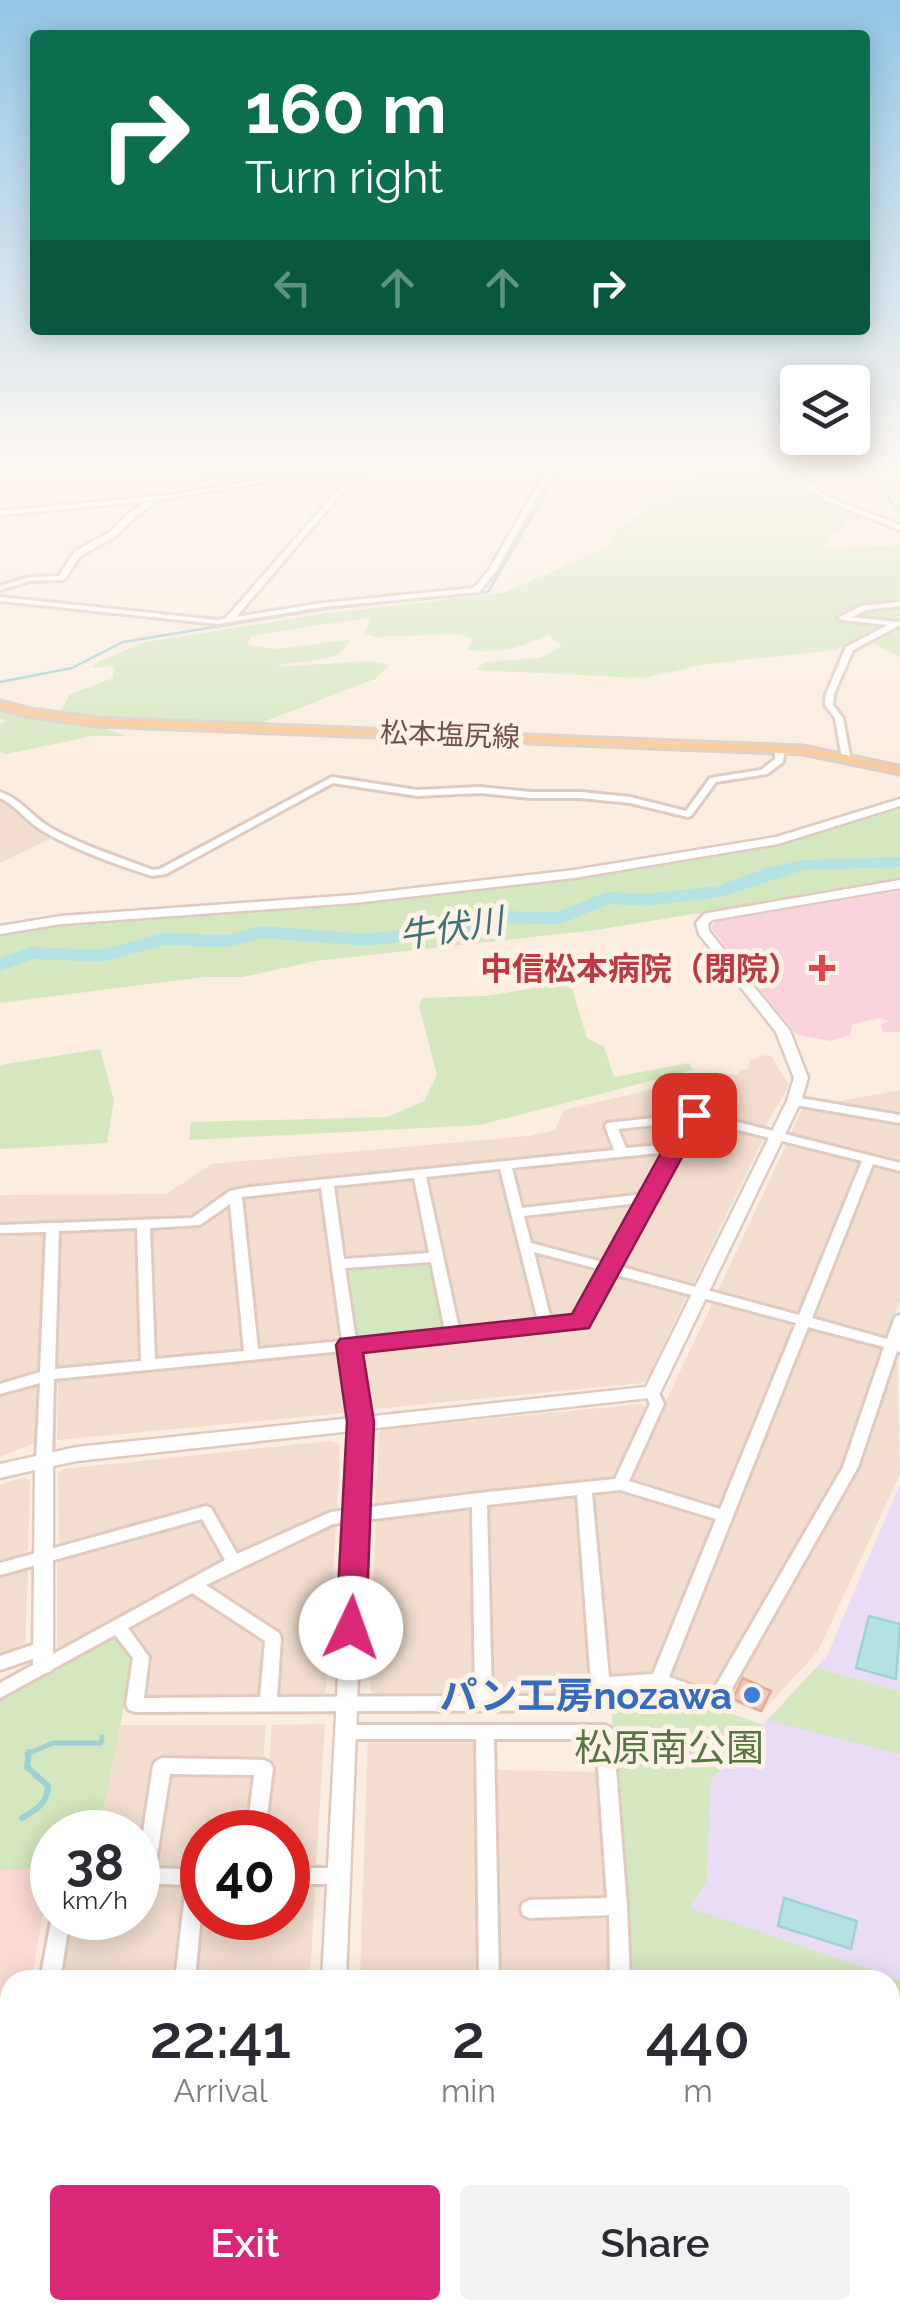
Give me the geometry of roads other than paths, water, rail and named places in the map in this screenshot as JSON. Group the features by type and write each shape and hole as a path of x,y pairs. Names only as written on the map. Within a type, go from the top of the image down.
{"main road":[{"name":"松本塩尻線","path":"0,705 30,714 96,722 780,749 845,756 900,770"}],"street":[{"path":"0,588 28,579 61,578 66,570"},
{"path":"228,620 273,570"},
{"path":"0,599 209,622 323,604 438,596 481,588 491,570"},
{"path":"845,756 839,718 830,706 830,694 849,650 897,624 842,618 864,608 900,604"},
{"path":"0,795 22,806 30,820 64,838 152,872 162,872 332,780 417,792 480,790 530,796 582,795 630,800 688,814 714,780 764,772 780,760 780,749"},
{"path":"0,930 74,919 354,899 574,874 778,840 900,802"},
{"path":"652,1393 802,1078 784,1031 702,930 702,923 708,917 900,884"},
{"path":"794,1101 900,1119"},
{"path":"0,1389 49,1375 580,1322 693,1117"},
{"path":"622,1152 610,1126 693,1117 900,1167"},
{"path":"0,1229 195,1222 234,1194 675,1147"},
{"path":"659,1681 869,1160"},
{"path":"506,1164 546,1326"},
{"path":"419,1174 453,1335"},
{"path":"327,1184 360,1422 334,1970"},
{"path":"234,1194 251,1353"},
{"path":"520,1212 648,1198"},
{"path":"143,1224 148,1365"},
{"path":"42,1657 44,1460 54,1226"},
{"path":"528,1246 896,1346"},
{"path":"338,1264 434,1257"},
{"path":"600,1684 659,1681 723,1703 850,1467 896,1346 900,1320"},
{"path":"0,1471 44,1460 360,1422 652,1393"},
{"path":"620,1484 657,1404 652,1393"},
{"path":"0,1663 42,1657 118,1628 234,1563 331,1518 357,1512 620,1484 724,1516"},
{"path":"118,1628 141,1657 134,1705 600,1703 584,1487"},
{"path":"479,1499 484,1703"},
{"path":"0,1569 206,1512 234,1563"},
{"path":"193,1585 273,1638 268,1705"},
{"path":"0,1691 42,1657"},
{"path":"347,1732 604,1732 620,1970"},
{"path":"484,1732 489,1970"},
{"path":"154,1810 162,1766 264,1768 259,1810"},
{"path":"310,1876 338,1876"},
{"path":"530,1909 618,1906"},
{"path":"52,1970 56,1940"},
{"path":"185,1970 190,1940"}],"water":[{"path":"869,1616 900,1624 896,1679 856,1668"},
{"path":"784,1898 857,1921 851,1949 778,1926"}],"waterway":[{"path":"0,682 72,668 123,642 325,609 488,592 501,570"},
{"name":"牛伏川","path":"0,965 31,953 102,956 163,939 229,941 262,932 368,940 465,927 494,917 560,918 607,898 645,900 721,891 771,872 804,865 900,862"},
{"path":"29,1753 53,1743 101,1743 102,1737"},
{"path":"22,1818 43,1802 48,1786 27,1767 29,1753"}],"place":[{"name":"中信松本病院（閉院）","path":"822,968"},
{"name":"パン工房nozawa","path":"752,1695"}],"park label":[{"name":"松原南公園","path":"669,1747"}]}
